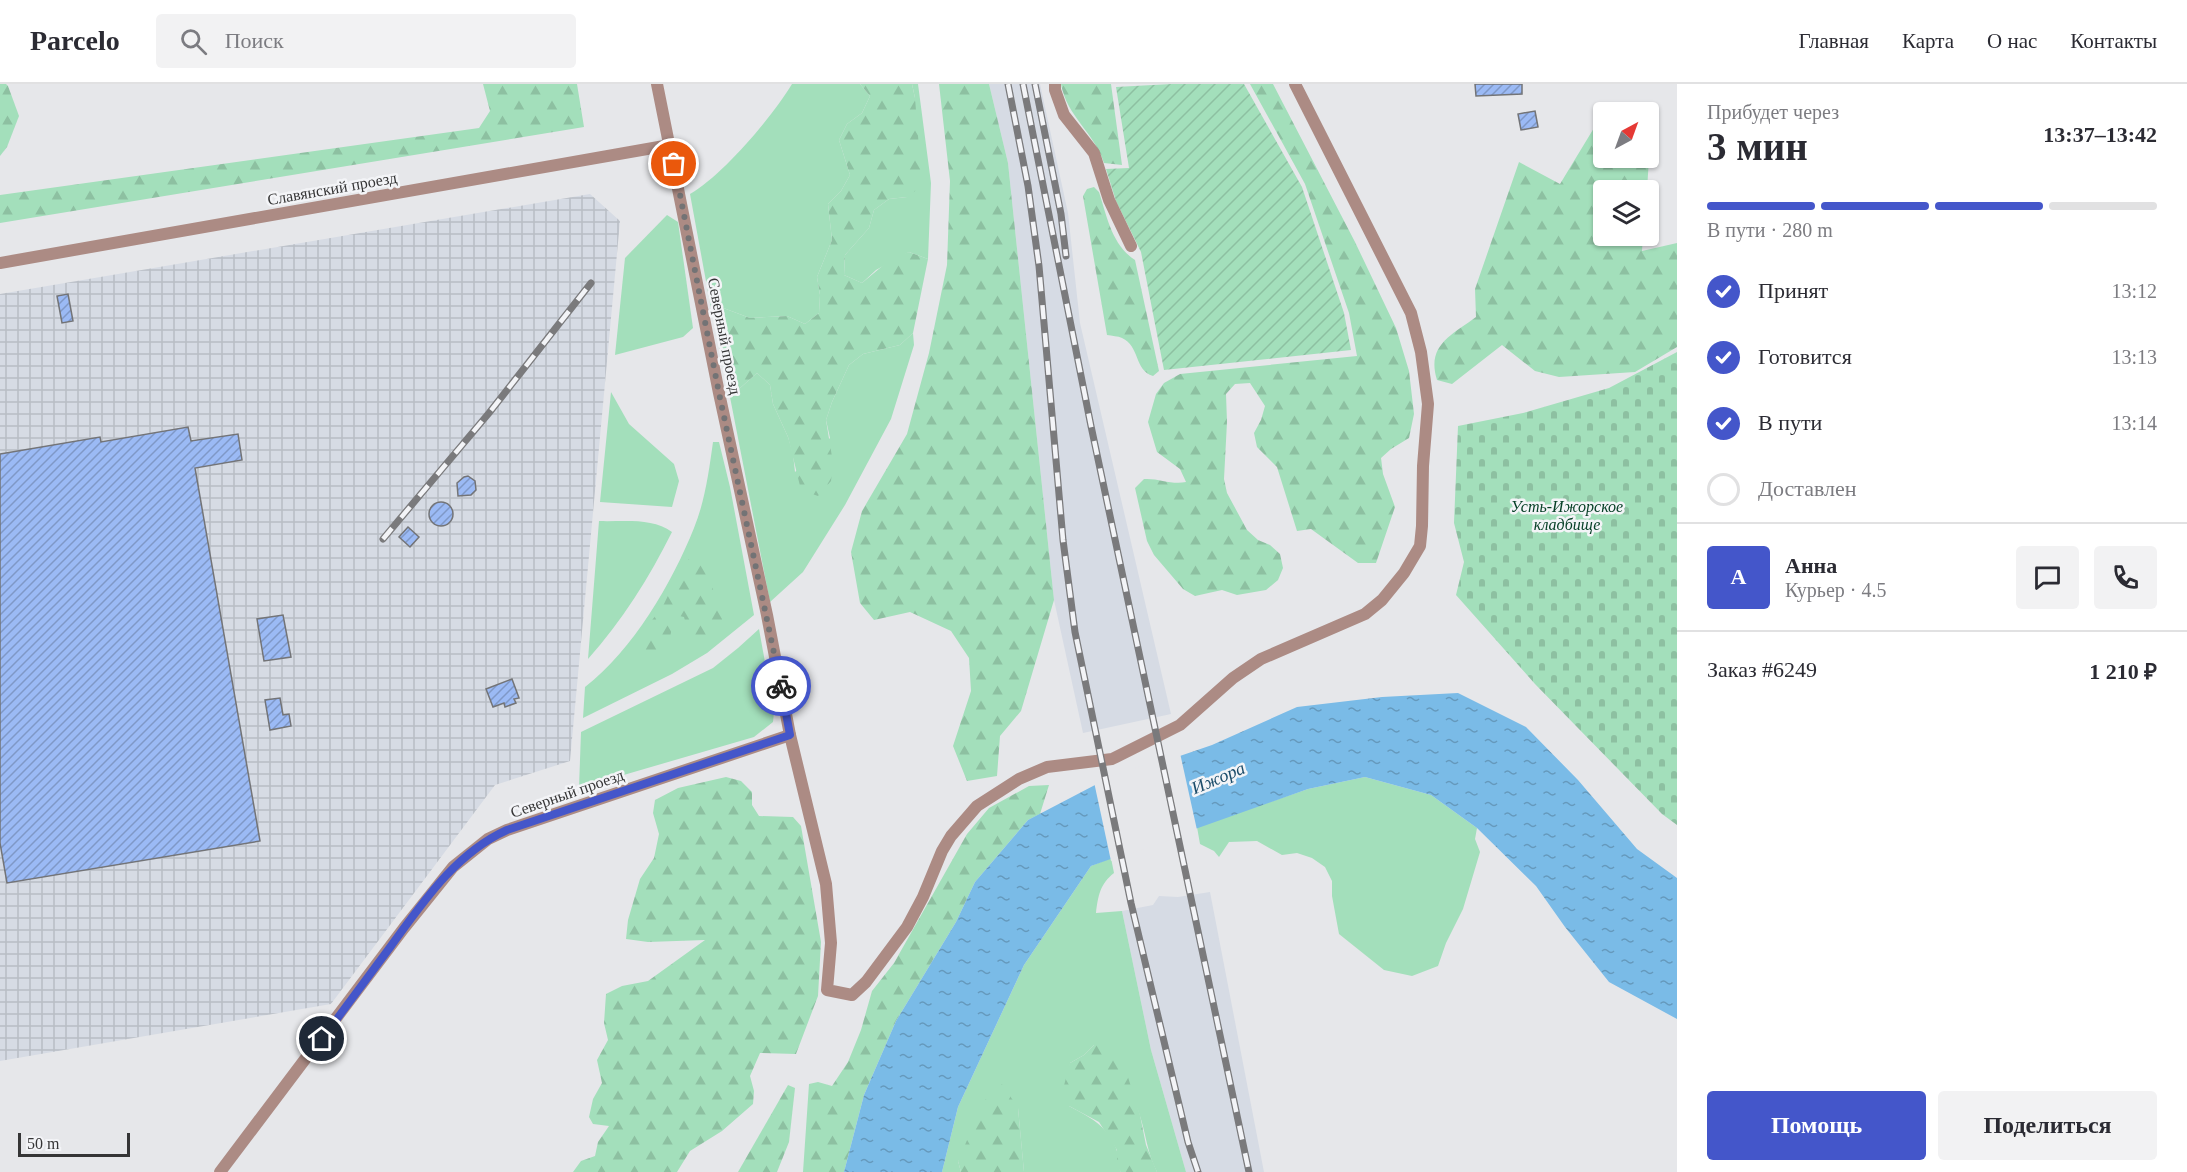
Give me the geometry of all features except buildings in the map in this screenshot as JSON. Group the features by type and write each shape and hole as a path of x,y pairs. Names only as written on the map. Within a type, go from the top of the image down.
{"street":[{"name":"Северный проезд","path":"657,84 790,735 826,884 831,943 827,990 852,995 866,982 907,927 924,897 942,851 951,836 978,806 1011,783 1047,767 1112,759 1180,725 1233,678 1261,659 1365,614 1382,600 1404,573 1420,546 1428,404 1421,352 1411,313 1295,84"},
{"path":"1055,84 1064,115 1094,153 1109,200 1131,246"},
{"name":"Славянский проезд","path":"0,263 670,145"},
{"name":"Северный проезд","path":"220,1172 404,928 453,867 472,850 507,830 790,735"}],"shaded area":[{"path":"989,84 1040,84 1068,213 1080,323 1171,714 1083,733 1054,600 1008,163"},
{"path":"590,194 620,221 570,761 495,785 331,1004 0,1061 0,294"},
{"path":"1210,892 1264,1172 1186,1172 1151,1050 1122,911 1153,905 1159,896 1178,897"}],"green space":[{"path":"0,84 8,86 19,116 7,147 0,156"},
{"path":"483,84 577,84 584,127 0,223 0,195 479,128 490,111"},
{"path":"792,84 860,84 870,96 862,113 847,124 839,140 850,175 841,191 828,204 832,240 817,277 820,295 819,313 805,324 787,316 750,318 710,303 690,194 732,160"},
{"path":"860,84 912,84 922,186 907,197 889,199 874,210 869,228 845,255 844,275 862,283 892,258 909,252 928,259 913,333 900,345 863,354 849,365 826,420 833,463 831,481 818,496 801,490 788,437 773,404 770,385 757,373 730,397 710,303 750,318 787,316 805,324 819,313 820,295 817,277 832,240 828,204 841,191 850,175 839,140 847,124 862,113 870,96"},
{"path":"912,84 918,84 931,183 928,259 909,252 876,270 862,283 844,275 845,255 869,228 874,210 889,199 907,197 915,98"},
{"path":"939,84 989,84 1008,163 1054,600 1021,711 1000,736 997,776 967,781 953,746 971,691 969,658 951,631 910,612 874,620 860,603 851,552 862,511 907,434 929,353 947,265 950,181"},
{"path":"1061,84 1111,84 1122,165 1104,163 1094,142 1069,106"},
{"path":"1244,84 1302,187 1344,313 1351,350 1164,370 1141,252 1116,201 1106,169 1129,168 1116,87"},
{"path":"1250,84 1273,84 1355,242 1396,328 1409,371 1414,414 1409,438 1381,458 1383,474 1395,507 1376,563 1358,563 1311,529 1297,531 1277,467 1257,447 1254,433 1265,406 1250,383 1235,384 1226,394 1224,479 1227,493 1247,530 1280,554 1283,568 1278,580 1266,590 1237,595 1222,590 1195,596 1183,589 1154,555 1147,541 1135,488 1144,479 1186,482 1180,469 1157,452 1148,422 1156,394 1164,383 1180,374 1357,356 1349,313 1305,184"},
{"path":"1593,130 1593,168 1648,168 1648,180 1593,180 1593,246 1642,246 1642,251 1677,243 1677,347 1635,372 1559,377 1535,371 1502,345 1452,384 1437,380 1435,358 1438,349 1450,336 1476,317 1475,289 1519,162 1560,184"},
{"path":"1094,187 1099,192 1108,221 1121,247 1135,260 1159,371 1153,376 1143,369 1128,342 1120,337 1107,335 1083,196 1087,189"},
{"path":"667,215 678,222 693,328 683,337 615,355 625,258"},
{"path":"913,333 914,345 891,419 845,505 803,572 770,602 730,397 757,373 770,385 773,404 793,454 795,472 830,438 826,420 849,365 863,354 900,345"},
{"name":"Усть-Ижорское кладбище","path":"1677,352 1677,825 1662,814 1535,684 1456,595 1464,562 1454,523 1458,426 1523,413 1609,388"},
{"path":"611,392 629,424 674,464 679,481 672,507 600,502"},
{"path":"713,442 719,442 730,487 754,615 707,653 672,674 583,718 585,687 603,672 635,635 662,593 685,549 701,507"},
{"path":"599,521 646,522 672,532 634,599 588,659"},
{"path":"694,553 702,559 722,614 720,629 708,641 694,642 689,635 684,617 675,615 667,653 658,664 650,664 638,658 643,631 662,608 682,567"},
{"path":"759,629 774,712 773,722 754,737 579,788 581,732 713,668"},
{"path":"726,777 741,781 752,792 752,805 759,816 793,817 801,826 821,942 818,996 796,1054 760,1053 750,1076 754,1091 753,1104 722,1131 690,1151 677,1172 573,1172 581,1161 595,1156 598,1142 609,1126 593,1124 589,1117 593,1099 602,1083 597,1060 608,1040 604,1023 606,994 622,986 648,981 705,940 648,942 626,939 628,920 640,879 654,858 659,834 653,813 655,800 678,788"},
{"path":"1365,777 1431,795 1477,828 1475,839 1480,852 1463,909 1446,943 1438,966 1412,976 1384,970 1339,934 1332,896 1332,881 1325,867 1312,858 1297,853 1282,855 1257,841 1229,842 1219,857 1214,851 1200,844 1197,827 1308,789"},
{"path":"1049,785 1040,814 1028,820 975,882 956,922 896,1021 864,1095 844,1172 803,1172 809,1084 818,1082 832,1086 848,1062 861,1030 872,991 894,963 967,834 989,808 1029,786"},
{"path":"1111,858 1114,873 1100,891 1096,913 1122,911 1151,1050 1186,1172 1157,1172 1131,1095 1094,1045 1084,1055 1070,1063 1069,1106 1091,1118 1107,1133 1116,1148 1121,1172 1024,1172 1018,1108 958,1161 961,1172 942,1172 958,1107 1024,965 1091,866"},
{"path":"1110,1041 1120,1052 1140,1115 1146,1145 1157,1172 1121,1172 1117,1166 1117,1150 1099,1122 1069,1106 1062,1093 1070,1063 1084,1055 1094,1045"},
{"path":"1002,1084 1018,1108 1024,1172 961,1172 958,1161 984,1101"},
{"path":"788,1085 795,1088 789,1142 777,1172 738,1172"}],"water":[{"name":"Ижора","path":"1458,693 1526,727 1578,780 1637,849 1677,878 1677,1019 1609,982 1536,886 1477,828 1431,795 1365,777 1308,789 1091,866 1024,965 958,1107 942,1172 844,1172 864,1095 896,1021 956,922 975,882 1028,820 1095,785 1212,745 1297,707 1382,697"}],"pier":[{"path":"1180,753 1197,830 1111,861 1094,782"}],"railway":[{"path":"1008,84 1028,186 1039,266 1063,540 1075,632 1131,903 1188,1142 1198,1172"},
{"path":"1023,84 1091,426 1249,1172"},
{"path":"1035,84 1061,214 1066,256"},
{"path":"383,539 489,413 591,283"}],"way so far":[{"path":"674,164 719,393 781,686"}],"route":[{"path":"322,1039 404,928 453,867 472,850 507,830 790,735 781,686"}]}
